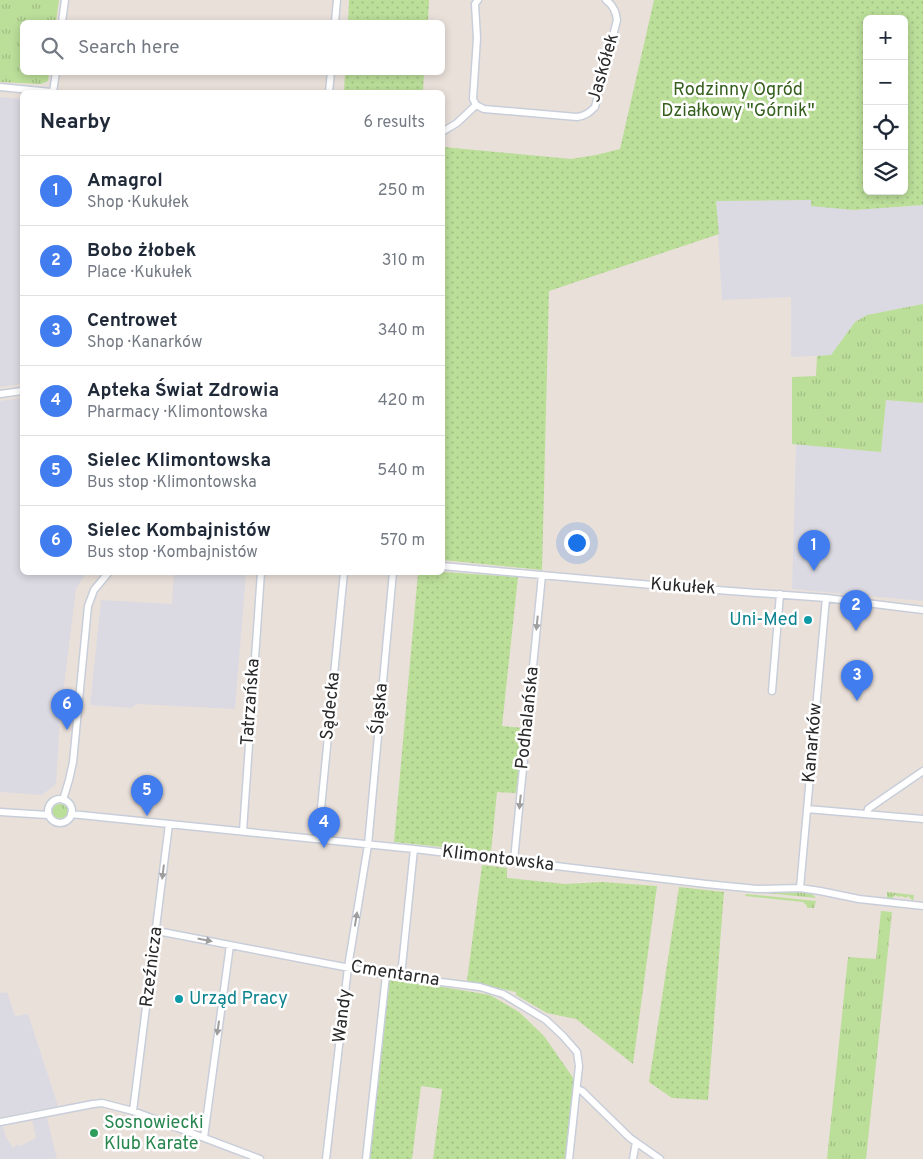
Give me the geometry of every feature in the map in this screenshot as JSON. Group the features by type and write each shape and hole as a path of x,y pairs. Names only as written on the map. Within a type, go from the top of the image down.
{"street":[{"path":"62,20 65,0"},
{"path":"335,20 337,0"},
{"path":"445,130 456,123 476,104 473,98 477,38 475,4 478,0"},
{"name":"Jaskółek","path":"476,104 484,109 577,117 584,116 590,112 595,107 617,20 613,6 606,0"},
{"path":"52,90 55,75"},
{"path":"330,90 331,75"},
{"path":"0,87 31,90"},
{"path":"0,394 20,391"},
{"name":"Kukułek","path":"445,566 663,586 826,598 923,610"},
{"path":"63,800 70,780 73,762 88,606 94,590 106,575"},
{"name":"Tatrzańska","path":"243,831 261,575"},
{"name":"Sądecka","path":"318,839 344,575"},
{"name":"Śląska","path":"368,845 393,575"},
{"name":"Podhalańska","path":"514,860 542,575"},
{"path":"772,691 780,594"},
{"name":"Kanarków","path":"800,888 826,598"},
{"path":"867,814 868,809 923,772"},
{"path":"63,800 70,806 71,814 68,820 58,823 52,821 48,815 48,808 51,803 63,800"},
{"path":"807,809 923,819"},
{"path":"0,812 48,815"},
{"name":"Klimontowska","path":"71,814 514,860 730,887 757,889 800,888 833,892 859,899 923,906"},
{"name":"Rzeźnicza","path":"133,1111 169,824"},
{"name":"Wandy","path":"326,1159 348,967 368,845"},
{"path":"401,976 414,849"},
{"name":"Cmentarna","path":"157,931 386,974 480,987 503,994 547,1021 564,1036 577,1052 579,1066 576,1089"},
{"path":"204,1138 230,945"},
{"path":"366,1159 386,974"},
{"path":"569,1159 576,1089 582,1090 636,1142 660,1159"},
{"path":"0,1122 93,1104 102,1104 133,1111 260,1159"},
{"path":"633,1159 636,1142"}],"shaded area":[{"path":"0,97 20,99 20,384 0,387"},
{"path":"811,200 811,205 854,210 923,205 923,304 867,315 855,322 831,355 791,357 791,297 722,300 716,201"},
{"path":"20,398 20,575 85,575 76,589 60,719 56,784 42,795 0,792 0,401"},
{"path":"886,400 923,403 923,601 792,589 796,444 881,452"},
{"path":"174,575 246,575 235,709 137,704 131,708 90,705 101,600 172,604"},
{"path":"7,992 15,1016 28,1014 58,1106 0,1117 0,993"},
{"path":"47,1118 57,1159 0,1159 0,1126 3,1126 6,1137 13,1148 18,1144 20,1146 36,1138 32,1120"}],"green space":[{"path":"0,0 59,0 56,20 20,20 20,75 49,75 48,81 41,84 0,82"},
{"path":"349,0 429,0 428,20 348,20"},
{"name":"Rodzinny Ogród Działkowy \"Górnik\"","path":"654,0 923,0 923,205 854,210 811,206 811,200 716,201 719,234 549,291 542,570 445,560 445,147 571,159 620,149"},
{"path":"345,75 424,75 423,90 344,90"},
{"path":"923,304 923,403 886,400 881,452 792,444 792,377 816,376 817,356 831,355 855,322 867,315"},
{"path":"445,572 518,577 502,726 523,728 516,793 497,792 491,852 394,842 418,575 445,575"},
{"path":"60,804 66,806 68,812 66,818 60,820 54,818 52,812 54,806"},
{"path":"482,865 507,868 507,878 565,884 602,882 657,886 633,1064 576,1019 547,1013 516,995 516,992 467,981"},
{"path":"679,887 724,892 708,1100 672,1098 649,1082"},
{"path":"796,892 812,894 816,898 766,893"},
{"path":"887,892 914,895 913,901 908,896 906,898 895,895 894,899 887,898"},
{"path":"746,894 816,901 814,908 807,908 803,902 745,896"},
{"path":"881,911 892,912 866,1159 827,1159 848,957 876,959"},
{"path":"389,978 490,995 519,1012 544,1036 574,1079 565,1159 433,1159 442,1089 421,1086 412,1159 368,1159 387,982"}],"place":[{"name":"Amagrol","path":"814,571"},
{"name":"Uni-Med","path":"808,620"},
{"name":"Bobo żłobek","path":"856,631"},
{"name":"Centrowet","path":"857,701"},
{"name":"Sielec Kombajnistów","path":"67,730"},
{"name":"Sielec Klimontowska","path":"147,816"},
{"name":"Apteka Świat Zdrowia","path":"324,848"},
{"name":"Urząd Pracy","path":"179,999"},
{"name":"Sosnowiecki Klub Karate","path":"94,1133"}]}
